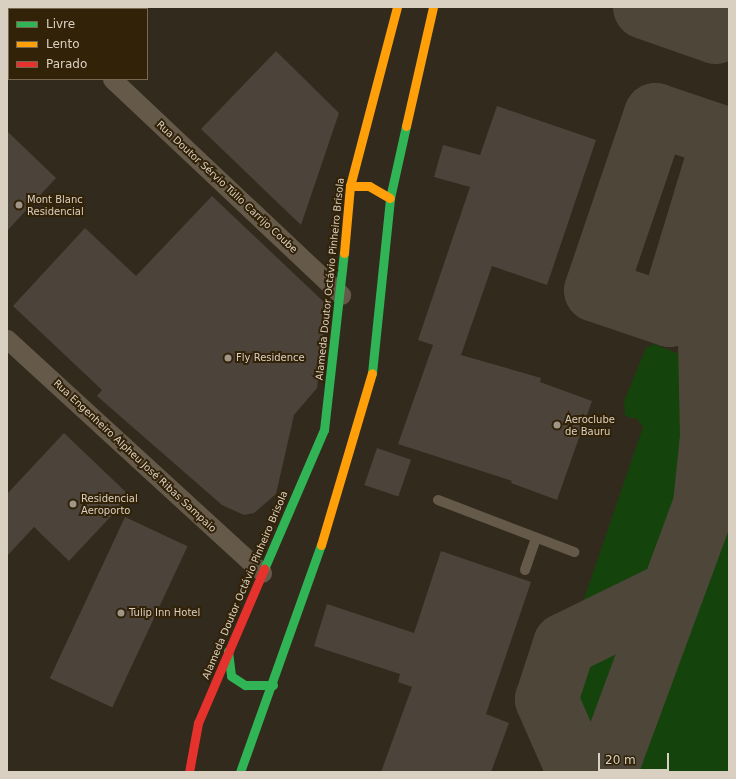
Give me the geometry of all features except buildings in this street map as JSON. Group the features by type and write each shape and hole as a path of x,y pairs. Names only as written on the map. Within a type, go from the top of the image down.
{"street":[{"name":"Alameda Doutor Octávio Pinheiro Brisola","path":"189,772 198,723 324,430 341,295 350,186 397,7"},
{"path":"240,772 273,685 334,507 371,379 390,198 433,7"},
{"name":"Rua Doutor Sérvio Túlio Carrijo Coube","path":"113,80 341,295"},
{"path":"350,186 369,186 390,198"},
{"name":"Rua Engenheiro Alpheu José Ribas Sampaio","path":"7,339 262,573"},
{"path":"228,651 232,676 245,686 273,685"}],"lane":[{"path":"438,500 574,552"},
{"path":"525,570 536,538"}],"green space":[{"path":"729,246 729,772 620,772 726,495"},
{"path":"654,344 692,359 696,369 699,439 696,484 669,569 661,581 593,617 586,609 584,599 643,427 637,419 625,416 624,401 646,348"},
{"path":"646,624 650,630 593,769 585,768 554,700 563,662 568,656"}],"taxiway":[{"path":"644,7 715,32 724,7"},
{"path":"655,114 723,137 669,315 595,290 655,114"},
{"path":"605,772 704,504 711,436 706,193"},
{"path":"578,772 546,699 564,644 672,591"}],"traffic: fast":[{"path":"372,373 390,198 406,126"},
{"path":"264,569 324,430 344,253"},
{"path":"240,772 321,545"},
{"path":"228,651 231,676 245,685 273,685"}],"traffic: slow":[{"path":"344,253 350,186 397,7"},
{"path":"406,126 433,7"},
{"path":"350,186 369,186 390,198"},
{"path":"321,545 372,373"}],"traffic: jam":[{"path":"189,772 198,723 264,569"}],"place":[{"name":"Mont Blanc Residencial","path":"19,205"},
{"name":"Fly Residence","path":"228,358"},
{"name":"Aeroclube de Bauru","path":"557,425"},
{"name":"Residencial Aeroporto","path":"73,504"},
{"name":"Tulip Inn Hotel","path":"121,613"}]}
